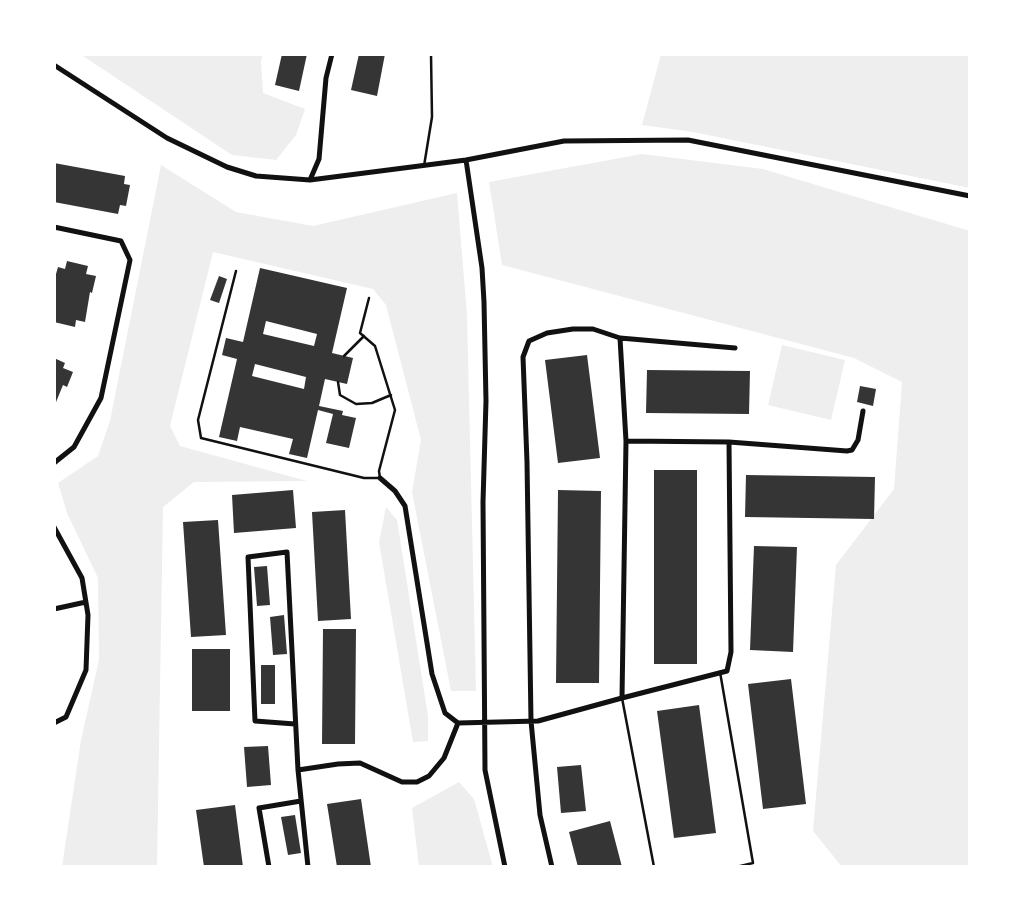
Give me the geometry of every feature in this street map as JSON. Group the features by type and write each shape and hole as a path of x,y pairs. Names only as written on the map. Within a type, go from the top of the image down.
{"street":[{"path":"310,180 319,159 326,78 332,54"},
{"path":"54,65 106,100 195,153 256,176 310,180 466,160 564,141 688,140 970,196"},
{"path":"466,160 482,268 484,302 485,770 505,867"},
{"path":"54,227 121,241 130,260 101,398 74,447 54,463"},
{"path":"552,867 540,815 531,721 523,357 529,341 547,333 573,329 593,330 621,338 735,348"},
{"path":"621,338 626,441 622,698"},
{"path":"626,441 729,442 847,451 852,450 858,440 863,411"},
{"path":"380,478 395,491 405,506 432,674 445,713 458,723 538,721 727,671 731,652 729,442"},
{"path":"54,527 82,578 89,615 86,670 66,717 54,723"},
{"path":"296,723 255,721 248,557 287,552 296,723 298,770 308,867"},
{"path":"54,609 86,602"},
{"path":"298,770 360,763 402,782 417,782 429,776 444,758 458,723"},
{"path":"269,867 259,808 301,801"}],"lane":[{"path":"424,166 432,117 431,54"},
{"path":"236,271 198,420 201,438 364,478 380,478 379,471 395,410 375,346 360,333 369,298"},
{"path":"344,356 364,336"},
{"path":"338,382 340,395 356,404 372,403 391,395"},
{"path":"720,672 753,863 736,867"},
{"path":"622,698 654,867"}],"shaded area":[{"path":"80,54 263,54 263,93 305,109 296,135 276,160 232,155"},
{"path":"661,54 970,54 970,188 693,132 642,125"},
{"path":"642,154 763,169 970,231 970,867 842,867 813,831 836,565 894,489 902,382 854,358 502,265 489,182"},
{"path":"161,165 236,212 313,226 457,193 467,315 476,691 451,691 412,492 421,440 386,305 373,289 213,252 170,426 180,446 307,481 194,482 163,507 157,867 62,867 81,740 99,660 98,578 67,513 58,483 98,456 110,421"},
{"path":"782,345 845,360 831,420 768,405"},
{"path":"386,507 397,520 428,716 428,741 413,742 379,542"},
{"path":"459,782 474,799 493,867 419,867 412,808"}],"building":[{"path":"282,54 307,54 299,91 275,85"},
{"path":"359,54 385,54 377,96 351,90"},
{"path":"54,163 125,176 124,184 130,185 126,206 120,205 118,214 54,202"},
{"path":"67,261 88,266 86,274 96,276 92,293 90,292 85,322 76,320 75,327 54,322 54,281 58,267 65,269"},
{"path":"260,268 347,288 332,353 353,358 347,384 325,379 319,406 343,411 342,415 356,418 349,448 326,443 333,414 318,410 307,458 289,454 293,439 240,427 237,441 219,437 237,359 222,355 226,338 243,342","holes":["266,321 317,334 314,346 263,334","255,364 306,377 304,389 252,376"]},
{"path":"219,276 227,279 219,303 210,300"},
{"path":"587,355 600,458 558,463 545,360"},
{"path":"54,358 65,363 63,368 73,372 67,387 63,385 54,407"},
{"path":"647,370 750,371 749,414 646,413"},
{"path":"860,386 876,389 873,406 857,402"},
{"path":"654,470 697,470 697,664 654,664"},
{"path":"746,475 875,477 874,519 745,517"},
{"path":"293,490 296,528 234,533 232,495"},
{"path":"558,490 601,491 599,683 556,683"},
{"path":"345,510 351,619 318,621 312,512"},
{"path":"218,520 226,635 191,637 183,522"},
{"path":"754,546 797,547 793,652 750,650"},
{"path":"267,566 270,605 257,606 254,567"},
{"path":"284,615 287,654 273,655 270,617"},
{"path":"323,629 356,629 355,744 322,744"},
{"path":"192,649 230,649 230,711 192,711"},
{"path":"261,665 275,665 275,704 261,704"},
{"path":"791,679 806,804 763,809 748,684"},
{"path":"699,705 716,833 674,838 657,711"},
{"path":"268,746 271,785 247,787 244,747"},
{"path":"581,765 586,811 561,813 557,767"},
{"path":"361,799 371,867 337,867 327,804"},
{"path":"235,805 243,867 204,867 196,810"},
{"path":"295,815 301,853 288,855 281,817"},
{"path":"610,821 622,867 578,867 569,832"}]}
